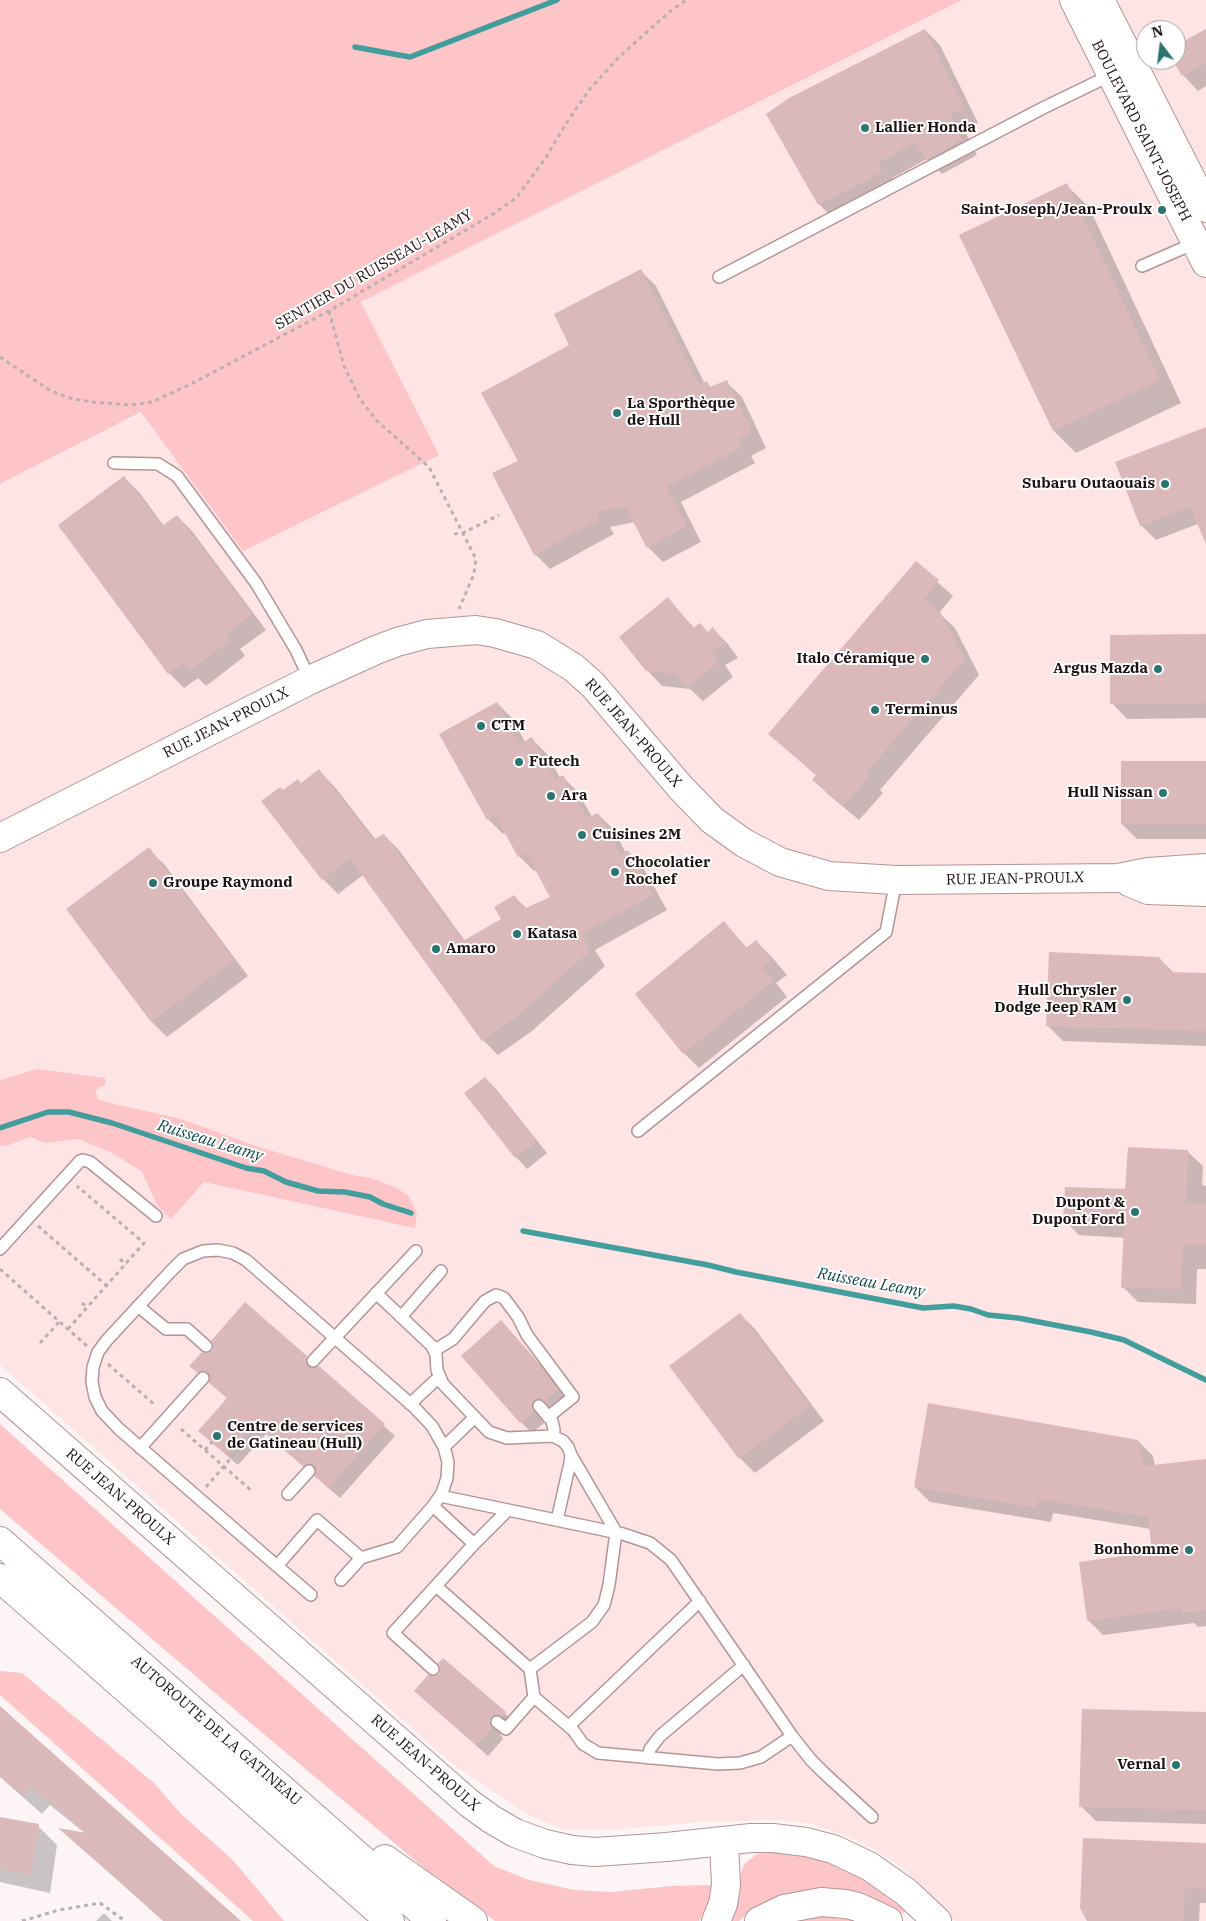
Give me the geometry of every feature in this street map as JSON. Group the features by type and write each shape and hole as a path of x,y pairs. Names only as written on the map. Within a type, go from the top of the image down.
{"main road":[{"name":"BOULEVARD SAINT-JOSEPH","path":"1074,0 1122,69 1206,208"},
{"name":"BOULEVARD SAINT-JOSEPH","path":"1100,0 1122,69 1203,248"},
{"name":"RUE JEAN-PROULX","path":"0,838 310,680 376,650 428,634 476,630 517,638 536,645 574,668 593,685 698,806 717,824 744,844 780,862 829,876 896,880 1118,878 1148,872 1206,868"},
{"name":"RUE JEAN-PROULX","path":"1118,878 1148,890 1206,892"},
{"name":"RUE JEAN-PROULX","path":"0,1392 469,1803 524,1837 572,1850 608,1852 751,1838 782,1838 816,1844 838,1851 869,1866 888,1878 937,1921"},
{"name":"AUTOROUTE DE LA GATINEAU","path":"0,1541 432,1921"},
{"name":"AUTOROUTE DE LA GATINEAU","path":"0,1578 382,1916"},
{"path":"266,1774 473,1921"},
{"path":"716,1921 726,1885 724,1841"},
{"path":"759,1921 784,1909 802,1904 821,1902 858,1907 888,1921"}],"lane":[{"path":"720,277 1043,108 1122,69"},
{"path":"1142,266 1203,248"},
{"path":"114,463 158,464 177,476 256,582 296,650 310,680"},
{"path":"638,1131 886,932 896,880"},
{"path":"0,1249 80,1161 83,1160 90,1162 156,1216"},
{"path":"311,1595 140,1448 102,1411 95,1397 92,1382 95,1359 102,1346 183,1259 204,1251 226,1251 252,1264 410,1404 432,1426 444,1447 448,1470 445,1486 433,1506 397,1547 361,1558 341,1580"},
{"path":"312,1361 416,1251"},
{"path":"401,1316 441,1272"},
{"path":"376,1293 435,1350 439,1377 450,1392 489,1432 496,1436 521,1438 553,1436 563,1441 616,1532 609,1585 600,1613 587,1627 530,1669"},
{"path":"435,1350 448,1343 485,1300 496,1295 504,1298 573,1397 548,1417"},
{"path":"138,1306 166,1329 186,1329 206,1346"},
{"path":"410,1404 439,1377"},
{"path":"140,1448 203,1378"},
{"path":"539,1406 554,1425 553,1436"},
{"path":"444,1447 475,1417"},
{"path":"556,1520 571,1455"},
{"path":"288,1494 308,1470"},
{"path":"440,1496 616,1532 641,1539 658,1548 670,1560 700,1601 792,1736 811,1760 872,1817"},
{"path":"433,1506 474,1544"},
{"path":"433,1669 392,1633 508,1510"},
{"path":"277,1566 317,1520 361,1558"},
{"path":"436,1586 530,1669 534,1697 569,1726 583,1744 598,1752 718,1764 740,1763 761,1757 792,1736"},
{"path":"569,1726 700,1601"},
{"path":"648,1758 650,1749 660,1736 744,1666"},
{"path":"497,1722 506,1729 534,1697"}],"path":[{"name":"SENTIER DU RUISSEAU-LEAMY","path":"0,357 51,391 70,398 111,404 130,405 152,402 191,384 329,311 493,214 517,197 589,90 618,58 668,12 686,0"},
{"path":"329,311 344,366 360,399 376,420 429,466 476,559 458,614"},
{"path":"454,534 463,533 499,515"},
{"path":"68,1329 144,1243 74,1184"},
{"path":"38,1226 107,1286"},
{"path":"120,1260 126,1265"},
{"path":"0,1269 88,1346"},
{"path":"82,1303 88,1308"},
{"path":"40,1343 59,1322"},
{"path":"107,1363 155,1405"},
{"path":"204,1488 258,1427"},
{"path":"181,1428 253,1492"},
{"path":"205,1450 212,1442"},
{"path":"22,1921 59,1910 100,1903 125,1921"}],"shaded area":[{"path":"0,0 962,0 361,302 439,455 243,551 141,412 0,484"},
{"path":"962,0 1206,0 1206,1921 955,1921 904,1869 875,1850 844,1835 812,1824 779,1820 699,1822 614,1830 563,1829 527,1814 450,1762 0,1365 0,484"},
{"path":"37,1069 105,1078 105,1085 95,1090 98,1099 178,1118 256,1146 352,1175 371,1178 397,1188 408,1195 417,1214 415,1228 204,1182 171,1219 157,1205 142,1172 114,1154 79,1139 45,1143 30,1137 9,1145 0,1146 0,1080"},
{"path":"0,1424 494,1866 529,1880 574,1890 611,1892 672,1886 712,1885 708,1906 699,1921 495,1921 435,1877 248,1721 0,1509"},
{"path":"0,1671 22,1673 154,1783 182,1815 231,1858 284,1921 253,1921 0,1695"},
{"path":"770,1852 792,1853 819,1859 847,1869 874,1886 906,1911 899,1916 750,1912 739,1921 726,1921 744,1864 757,1854"},
{"path":"819,1916 853,1920 854,1921 793,1921"}],"building":[{"name":"Lallier Honda","path":"925,29 964,108 950,115 962,140 926,160 916,142 878,163 882,172 818,205 766,114 789,98"},
{"path":"1206,29 1206,63 1182,76 1178,70 1186,70 1186,40"},
{"path":"1067,183 1160,380 1053,431 959,235"},
{"name":"La Sporthèque de Hull","path":"641,269 699,385 707,381 710,387 727,380 752,432 737,440 741,448 666,487 687,526 647,548 625,506 596,512 600,519 534,555 492,473 518,461 481,393 569,345 554,314"},
{"name":"Subaru Outaouais","path":"1206,427 1206,544 1190,507 1140,526 1115,462"},
{"path":"124,476 162,526 177,515 252,614 226,634 231,640 189,671 183,663 168,674 58,525"},
{"path":"916,561 939,580 924,599 940,612 965,659 865,774 869,777 844,806 812,780 816,775 768,734"},
{"path":"668,597 693,628 700,623 708,632 713,627 724,643 711,650 719,662 687,687 677,674 646,671 619,637"},
{"name":"Argus Mazda","path":"1206,634 1206,703 1110,704 1110,635"},
{"path":"497,702 520,744 532,737 555,780 563,775 587,818 598,813 621,855 628,850 653,895 581,934 591,950 517,1016 482,1041 350,858 322,880 261,801 280,787 283,790 298,779 301,783 319,769 373,840 384,834 463,941 501,919 494,907 514,895 524,909 550,897 526,853 518,857 495,815 487,820 439,734"},
{"name":"Hull Nissan","path":"1121,761 1206,761 1206,824 1121,824"},
{"path":"149,847 234,960 151,1022 66,909"},
{"path":"724,921 746,948 756,940 772,960 762,968 773,981 683,1054 635,994"},
{"name":"Hull Chrysler Dodge Jeep RAM","path":"1049,952 1159,957 1170,972 1206,973 1206,1031 1046,1026"},
{"path":"485,1077 537,1141 515,1158 464,1093"},
{"name":"Dupont & Dupont Ford","path":"1128,1147 1188,1150 1186,1203 1206,1203 1206,1245 1183,1245 1181,1289 1121,1288 1124,1225 1063,1220 1065,1187 1125,1189"},
{"path":"245,1302 307,1356 306,1363 308,1367 315,1368 319,1366 385,1424 328,1488 315,1476 316,1469 314,1465 307,1464 303,1466 254,1423 227,1455 198,1431 227,1398 209,1383 210,1376 208,1372 201,1371 198,1373 189,1366 202,1352 208,1353 212,1351 213,1344 211,1341"},
{"path":"740,1313 810,1406 739,1459 669,1366"},
{"path":"501,1320 558,1389 545,1401 538,1399 534,1401 532,1407 534,1411 520,1423 461,1356"},
{"path":"928,1403 1138,1440 1144,1466 1206,1459 1206,1610 1182,1613 1182,1608 1087,1621 1079,1562 1152,1552 1148,1517 1038,1499 1037,1508 914,1487"},
{"path":"443,1658 506,1712 502,1716 491,1717 492,1728 476,1745 414,1691 428,1675 435,1676 439,1674 440,1667 438,1663"},
{"path":"0,1706 241,1921 164,1921 58,1828 87,1833 31,1787 23,1796 0,1776"},
{"path":"1082,1709 1206,1712 1206,1810 1079,1807"},
{"path":"0,1817 39,1824 31,1875 0,1868"},
{"path":"1083,1838 1206,1843 1206,1889 1185,1888 1183,1921 1087,1921 1080,1908"}],"waterway":[{"path":"355,47 410,57 557,0"},
{"name":"Ruisseau Leamy","path":"0,1128 48,1112 69,1112 112,1123 246,1168 264,1171 286,1182 318,1191 345,1192 370,1197 383,1204 411,1213"},
{"name":"Ruisseau Leamy","path":"523,1231 708,1265 923,1308 954,1306 988,1315 1018,1318 1091,1332 1124,1340 1206,1380"}],"place":[{"name":"Lallier Honda","path":"865,128"},
{"name":"Saint-Joseph/Jean-Proulx","path":"1162,210"},
{"name":"La Sporthèque de Hull","path":"617,413"},
{"name":"Subaru Outaouais","path":"1165,484"},
{"name":"Italo Céramique","path":"925,659"},
{"name":"Argus Mazda","path":"1158,669"},
{"name":"Terminus","path":"875,710"},
{"name":"CTM","path":"481,726"},
{"name":"Futech","path":"519,762"},
{"name":"Hull Nissan","path":"1163,793"},
{"name":"Ara","path":"551,796"},
{"name":"Cuisines 2M","path":"582,835"},
{"name":"Chocolatier Rochef","path":"615,872"},
{"name":"Groupe Raymond","path":"153,883"},
{"name":"Katasa","path":"517,934"},
{"name":"Amaro","path":"436,949"},
{"name":"Hull Chrysler Dodge Jeep RAM","path":"1127,1000"},
{"name":"Dupont & Dupont Ford","path":"1135,1212"},
{"name":"Centre de services de Gatineau (Hull)","path":"217,1436"},
{"name":"Bonhomme","path":"1189,1550"},
{"name":"Vernal","path":"1176,1765"}]}
